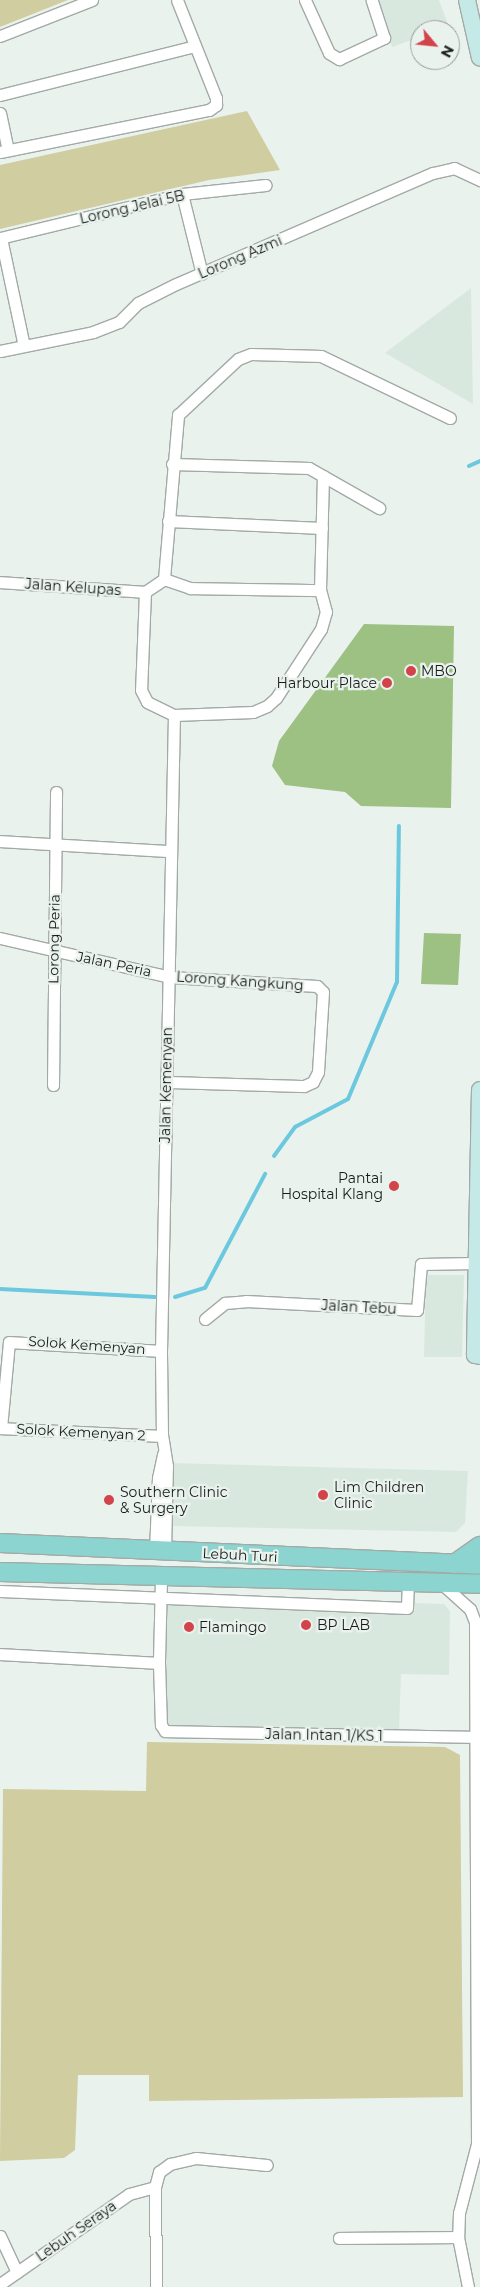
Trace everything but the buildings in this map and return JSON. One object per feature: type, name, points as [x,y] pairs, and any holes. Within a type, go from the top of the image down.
[{"type":"main road","name":"Lebuh Turi","points":[[0,1543],[160,1552],[480,1565]]},
{"type":"main road","points":[[454,1565],[480,1546]]},
{"type":"main road","points":[[105,1576],[139,1571],[160,1552]]},
{"type":"main road","name":"Lebuh Turi","points":[[0,1572],[161,1579],[480,1584]]},
{"type":"main road","points":[[461,1584],[480,1596]]},
{"type":"street","points":[[0,36],[92,0]]},
{"type":"street","points":[[0,113],[4,151],[209,110],[216,105],[216,98],[176,0]]},
{"type":"street","points":[[304,0],[334,57],[382,41],[384,33],[372,0]]},
{"type":"street","points":[[467,0],[480,58]]},
{"type":"street","points":[[0,95],[195,46]]},
{"type":"street","name":"Lorong Azmi","points":[[0,351],[93,332],[119,322],[138,303],[433,173],[454,168],[480,180]]},
{"type":"street","name":"Lorong Jelai 5B","points":[[0,238],[182,194],[266,185]]},
{"type":"street","points":[[182,194],[202,274]]},
{"type":"street","points":[[0,238],[24,346]]},
{"type":"street","points":[[164,579],[172,464],[178,415],[238,359],[251,354],[321,356],[450,418]]},
{"type":"street","points":[[172,464],[309,468],[379,508]]},
{"type":"street","points":[[164,579],[145,592],[140,690],[147,702],[174,715],[253,712],[276,698],[321,629],[326,612],[320,590],[323,476]]},
{"type":"street","points":[[168,521],[322,528]]},
{"type":"street","points":[[164,579],[190,588],[320,590]]},
{"type":"street","name":"Jalan Kelupas","points":[[0,582],[145,592]]},
{"type":"street","name":"Jalan Kemenyan","points":[[160,1552],[167,1466],[163,1454],[162,1436],[161,1351],[174,715]]},
{"type":"street","name":"Lorong Peria","points":[[53,1085],[56,792]]},
{"type":"street","points":[[0,841],[170,851]]},
{"type":"street","name":"Jalan Peria","points":[[0,938],[170,977]]},
{"type":"street","name":"Lorong Kangkung","points":[[166,1082],[304,1086],[313,1082],[318,1072],[323,992],[317,986],[170,977]]},
{"type":"street","points":[[480,1090],[475,1355],[480,1356]]},
{"type":"street","name":"Jalan Tebu","points":[[205,1319],[225,1303],[246,1301],[417,1310],[421,1264],[476,1263]]},
{"type":"street","name":"Solok Kemenyan","points":[[1,1428],[8,1342],[161,1351]]},
{"type":"street","name":"Solok Kemenyan 2","points":[[1,1428],[162,1436]]},
{"type":"street","points":[[0,1654],[159,1664],[161,1579]]},
{"type":"street","points":[[0,1591],[407,1608],[408,1582]]},
{"type":"street","points":[[441,1583],[470,1609],[475,1622],[475,1737],[478,1815],[477,2144],[459,2213],[458,2237],[468,2287]]},
{"type":"street","name":"Jalan Intan 1/KS 1","points":[[159,1664],[161,1725],[173,1732],[475,1737]]},
{"type":"street","points":[[156,2287],[155,2188],[159,2172],[170,2164],[196,2158],[267,2165]]},
{"type":"street","name":"Lebuh Seraya","points":[[0,2284],[129,2194],[155,2188]]},
{"type":"street","points":[[0,2236],[17,2272]]},
{"type":"street","points":[[339,2238],[458,2237]]},
{"type":"shaded area","points":[[0,0],[68,0],[0,27]]},
{"type":"shaded area","points":[[375,0],[439,0],[446,20],[410,20],[410,41],[392,47]]},
{"type":"shaded area","points":[[247,111],[280,170],[209,180],[0,229],[0,165]]},
{"type":"shaded area","points":[[471,288],[473,404],[385,353]]},
{"type":"shaded area","points":[[426,1275],[464,1275],[462,1357],[424,1357]]},
{"type":"shaded area","points":[[171,1463],[468,1471],[465,1523],[456,1532],[170,1526]]},
{"type":"shaded area","points":[[415,1603],[444,1604],[450,1611],[449,1675],[401,1674],[399,1731],[171,1728],[165,1722],[164,1604],[414,1613]]},
{"type":"shaded area","points":[[147,1742],[445,1747],[460,1755],[463,2097],[149,2101],[149,2075],[78,2075],[75,2150],[64,2158],[0,2161],[3,1789],[146,1791]]},
{"type":"waterway","points":[[469,466],[480,461]]},
{"type":"waterway","points":[[274,1156],[295,1127],[348,1099],[397,982],[399,826]]},
{"type":"waterway","points":[[175,1297],[205,1288],[265,1174]]},
{"type":"waterway","points":[[0,1289],[155,1297]]},
{"type":"place","name":"MBO","points":[[411,671]]},
{"type":"place","name":"Harbour Place","points":[[387,683]]},
{"type":"place","name":"Pantai Hospital Klang","points":[[394,1186]]},
{"type":"place","name":"Lim Children Clinic","points":[[323,1495]]},
{"type":"place","name":"Southern Clinic & Surgery","points":[[109,1500]]},
{"type":"place","name":"BP LAB","points":[[306,1625]]},
{"type":"place","name":"Flamingo","points":[[189,1627]]}]
